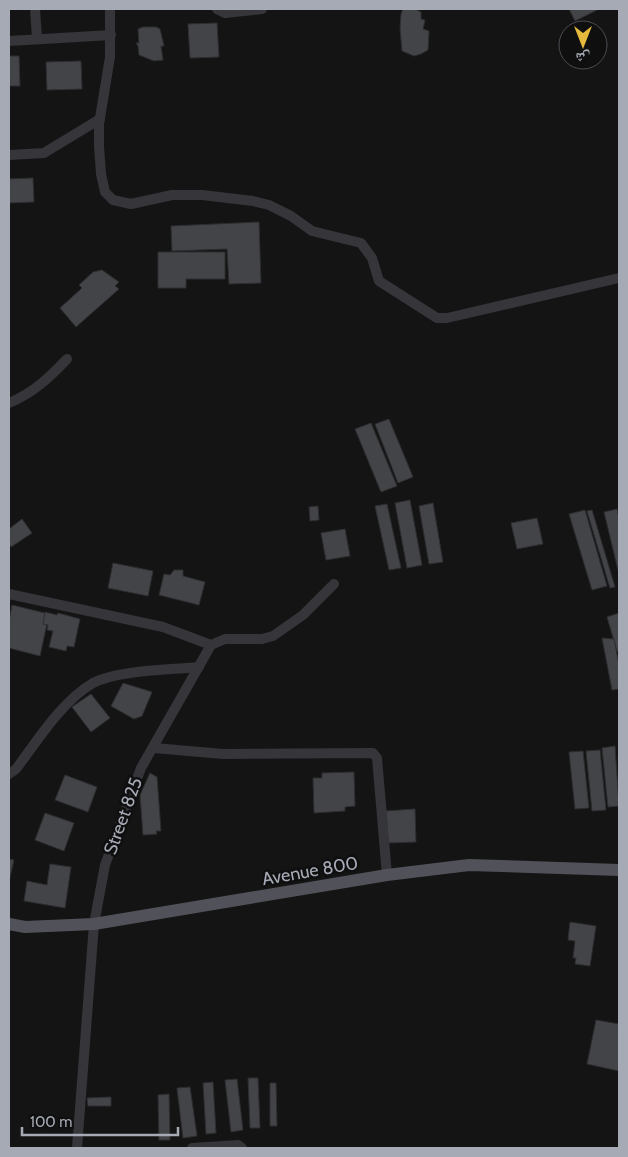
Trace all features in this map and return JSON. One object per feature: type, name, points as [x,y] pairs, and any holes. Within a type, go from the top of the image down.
[{"type":"main road","name":"Avenue 800","points":[[9,924],[25,927],[94,924],[387,875],[469,865],[619,870]]},
{"type":"street","points":[[35,9],[37,38]]},
{"type":"street","points":[[110,9],[110,57],[100,119],[100,174],[105,192],[113,200],[131,204],[172,195],[202,195],[253,201],[269,205],[291,216],[312,231],[361,243],[372,258],[379,281],[434,317],[447,318],[619,278]]},
{"type":"street","points":[[217,9],[231,12],[262,9]]},
{"type":"street","points":[[9,41],[110,35]]},
{"type":"street","points":[[9,155],[44,153],[100,119]]},
{"type":"street","points":[[9,403],[39,386],[67,359]]},
{"type":"street","points":[[9,594],[163,627],[211,644],[225,639],[266,639],[273,636],[303,616],[334,584]]},
{"type":"street","name":"Street 825","points":[[76,1148],[94,924],[105,865],[141,768],[211,644]]},
{"type":"street","points":[[9,774],[16,769],[67,706],[94,682],[129,673],[199,667]]},
{"type":"street","points":[[154,748],[232,754],[373,753],[378,762],[387,875]]},
{"type":"street","points":[[192,1148],[238,1145],[242,1148]]},
{"type":"building","points":[[403,9],[415,9],[421,12],[421,19],[425,20],[423,29],[429,31],[428,50],[421,54],[414,56],[402,51],[400,28]]},
{"type":"building","points":[[569,9],[599,9],[577,20],[574,20]]},
{"type":"building","points":[[217,23],[219,57],[190,58],[188,24]]},
{"type":"building","points":[[156,27],[160,29],[164,46],[161,46],[163,60],[154,61],[139,55],[136,43],[139,43],[138,29]]},
{"type":"building","points":[[9,56],[19,56],[20,86],[9,86]]},
{"type":"building","points":[[81,61],[82,89],[47,90],[46,62]]},
{"type":"building","points":[[33,178],[34,202],[9,203],[9,179]]},
{"type":"building","points":[[259,222],[261,283],[229,284],[227,249],[172,251],[171,226]]},
{"type":"building","points":[[158,252],[225,252],[225,279],[186,279],[186,288],[158,288]]},
{"type":"building","points":[[102,270],[119,282],[115,286],[119,289],[76,327],[60,308],[82,288],[79,285],[93,272]]},
{"type":"building","points":[[389,419],[413,477],[398,483],[375,424]]},
{"type":"building","points":[[371,423],[397,486],[381,492],[355,429]]},
{"type":"building","points":[[410,500],[422,565],[407,568],[395,503]]},
{"type":"building","points":[[433,503],[443,562],[429,564],[419,506]]},
{"type":"building","points":[[387,504],[401,568],[389,570],[375,506]]},
{"type":"building","points":[[318,506],[319,520],[310,521],[309,507]]},
{"type":"building","points":[[617,509],[619,519],[619,574],[604,512]]},
{"type":"building","points":[[585,510],[607,586],[592,590],[569,514]]},
{"type":"building","points":[[592,510],[615,587],[610,588],[587,511]]},
{"type":"building","points":[[537,518],[543,544],[517,549],[511,523]]},
{"type":"building","points":[[22,519],[32,533],[11,547],[9,544],[9,529]]},
{"type":"building","points":[[345,529],[350,556],[326,560],[321,533]]},
{"type":"building","points":[[113,563],[153,571],[148,596],[108,588]]},
{"type":"building","points":[[174,570],[183,570],[183,576],[205,582],[199,605],[159,595],[164,574],[170,575]]},
{"type":"building","points":[[12,605],[49,614],[40,656],[9,648],[9,621]]},
{"type":"building","points":[[45,612],[57,615],[58,613],[80,619],[74,647],[67,646],[66,651],[49,647],[53,631],[47,630],[48,625],[43,624]]},
{"type":"building","points":[[619,613],[619,651],[617,651],[607,617]]},
{"type":"building","points":[[602,638],[614,639],[619,665],[619,689],[612,690]]},
{"type":"building","points":[[123,683],[152,692],[142,716],[134,719],[111,706]]},
{"type":"building","points":[[91,694],[110,718],[91,732],[72,707]]},
{"type":"building","points":[[615,746],[619,806],[608,807],[602,748]]},
{"type":"building","points":[[600,750],[606,810],[592,811],[586,751]]},
{"type":"building","points":[[583,751],[589,808],[575,809],[569,752]]},
{"type":"building","points":[[354,772],[355,806],[345,807],[345,811],[314,813],[313,778],[322,778],[322,773]]},
{"type":"building","points":[[150,773],[157,777],[161,831],[156,831],[157,834],[143,835],[140,795]]},
{"type":"building","points":[[65,775],[97,787],[88,812],[55,800]]},
{"type":"building","points":[[415,809],[416,842],[388,843],[386,811]]},
{"type":"building","points":[[45,813],[74,823],[64,851],[35,840]]},
{"type":"building","points":[[9,859],[14,860],[9,882]]},
{"type":"building","points":[[50,864],[71,867],[65,908],[24,901],[27,881],[47,885]]},
{"type":"building","points":[[570,922],[596,926],[590,966],[575,964],[576,958],[573,958],[575,941],[568,940]]},
{"type":"building","points":[[596,1020],[619,1024],[619,1071],[587,1064]]},
{"type":"building","points":[[248,1078],[258,1078],[260,1128],[250,1128]]},
{"type":"building","points":[[237,1079],[243,1130],[231,1132],[225,1080]]},
{"type":"building","points":[[213,1082],[216,1133],[206,1134],[203,1083]]},
{"type":"building","points":[[270,1083],[276,1083],[277,1126],[270,1126]]},
{"type":"building","points":[[190,1087],[197,1136],[183,1138],[177,1088]]},
{"type":"building","points":[[169,1094],[170,1140],[159,1140],[158,1095]]},
{"type":"building","points":[[111,1097],[111,1106],[88,1106],[87,1098]]}]
